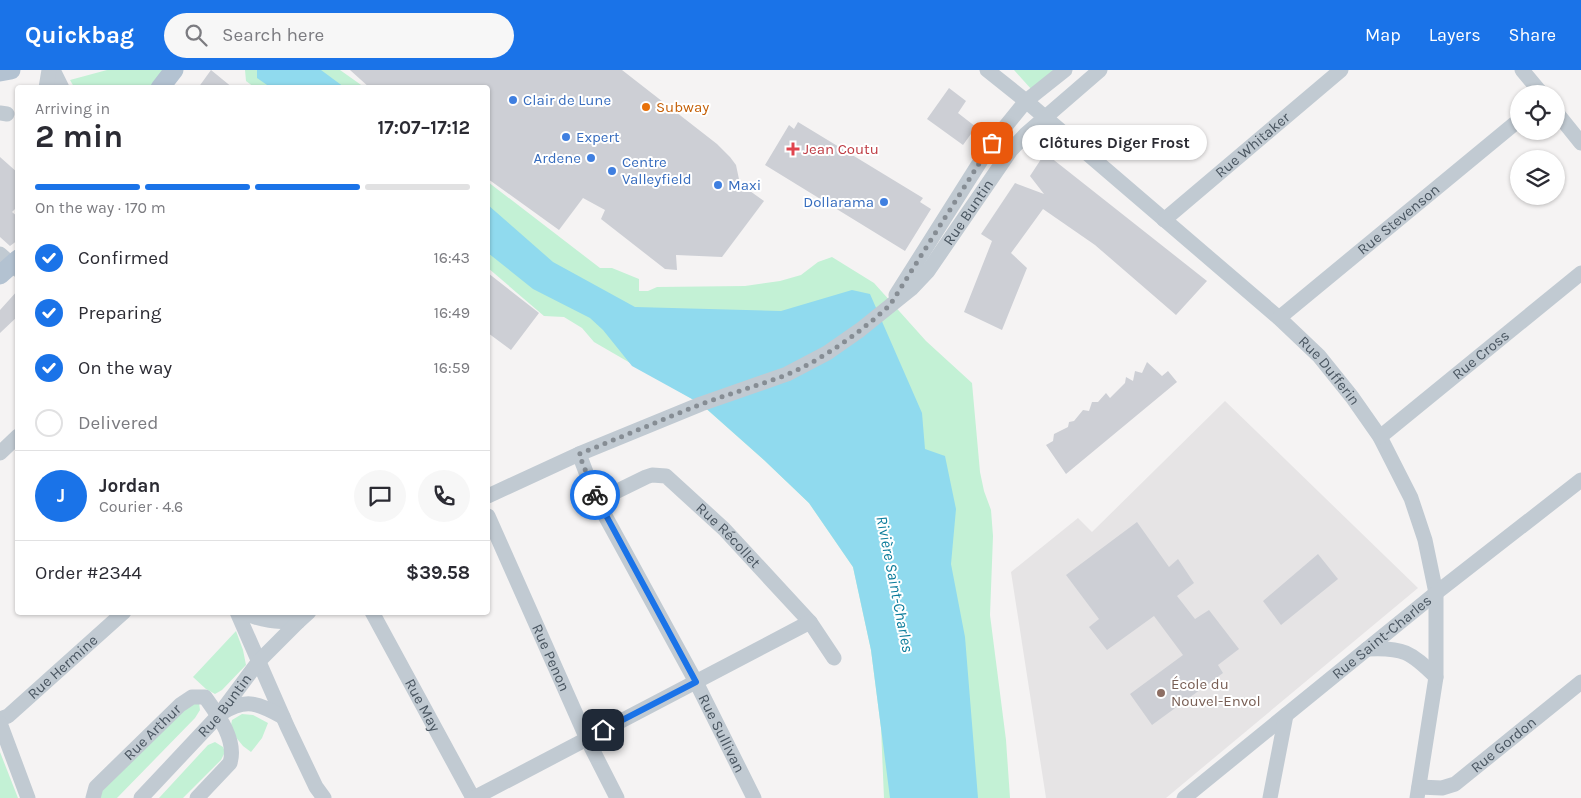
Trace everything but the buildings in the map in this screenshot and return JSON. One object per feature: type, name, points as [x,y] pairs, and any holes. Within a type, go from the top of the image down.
[{"type":"main road","points":[[0,72],[11,70]]},
{"type":"main road","points":[[162,85],[174,70]]},
{"type":"street","points":[[46,85],[49,70]]},
{"type":"street","points":[[54,70],[61,85]]},
{"type":"street","name":"Rue Dufferin","points":[[987,70],[1026,101],[1280,318],[1319,356],[1380,437],[1411,498],[1425,540],[1436,593],[1436,677],[1418,792]]},
{"type":"street","name":"Rue Buntin","points":[[886,309],[992,143],[1026,101],[1064,70]]},
{"type":"street","name":"Rue Buntin","points":[[490,495],[579,454],[701,404],[787,374],[827,353],[860,330],[911,289],[928,271],[1002,161],[1026,134],[1100,70]]},
{"type":"street","name":"Rue Whitaker","points":[[1164,220],[1341,70]]},
{"type":"street","points":[[1522,70],[1534,85]]},
{"type":"street","points":[[1565,123],[1581,143]]},
{"type":"street","name":"Rue Stevenson","points":[[1280,318],[1510,127]]},
{"type":"street","name":"Rue Cross","points":[[1380,437],[1581,273]]},
{"type":"street","points":[[0,453],[15,439]]},
{"type":"street","name":"Rue Sullivan","points":[[579,454],[597,501],[696,682],[754,798]]},
{"type":"street","name":"Rue Récollet","points":[[597,501],[652,475],[666,476],[724,529],[810,622],[834,658]]},
{"type":"street","name":"Rue Saint-Charles","points":[[1184,798],[1436,593],[1581,480]]},
{"type":"street","name":"Rue Penon","points":[[490,521],[587,739],[617,798]]},
{"type":"street","name":"Rue Hermine","points":[[0,719],[8,716],[121,615]]},
{"type":"street","points":[[238,615],[282,717],[316,787],[324,798]]},
{"type":"street","points":[[248,615],[254,618],[281,622],[303,617]]},
{"type":"street","name":"Rue May","points":[[374,615],[473,798]]},
{"type":"street","name":"Rue Buntin","points":[[141,798],[218,716],[259,661],[303,617]]},
{"type":"street","points":[[473,798],[810,622]]},
{"type":"street","points":[[1367,649],[1390,648],[1410,654],[1436,677]]},
{"type":"street","name":"Rue Gordon","points":[[1418,792],[1455,784],[1581,682]]},
{"type":"street","name":"Rue Arthur","points":[[93,798],[96,787],[180,705],[192,697],[205,697],[218,716]]},
{"type":"street","points":[[197,798],[230,764],[232,757],[228,735],[218,716],[239,704],[250,704],[262,706],[282,717]]},
{"type":"street","points":[[1270,798],[1286,715]]},
{"type":"street","points":[[0,723],[28,798]]},
{"type":"shaded area","name":"École du Nouvel-Envol","points":[[1225,401],[1418,588],[1166,798],[1046,798],[1011,572],[1078,518],[1092,532]]},
{"type":"green space","points":[[107,70],[167,70],[156,85],[73,85],[70,80]]},
{"type":"green space","points":[[245,70],[340,70],[361,85],[251,85],[246,81]]},
{"type":"green space","points":[[1014,70],[1057,70],[1032,90]]},
{"type":"green space","points":[[490,184],[600,268],[612,268],[639,279],[639,291],[648,291],[657,287],[745,286],[780,281],[801,275],[818,262],[832,257],[874,283],[926,341],[972,383],[980,472],[991,510],[993,536],[990,615],[1006,740],[1010,798],[884,798],[881,728],[871,650],[853,567],[809,503],[701,404],[594,342],[582,328],[564,317],[544,316],[490,270]]},
{"type":"green space","points":[[236,631],[246,665],[222,690],[215,694],[206,689],[193,677]]},
{"type":"green space","points":[[199,703],[200,710],[195,718],[117,798],[97,798],[103,786],[191,704]]},
{"type":"green space","points":[[242,714],[253,715],[268,723],[262,738],[251,752],[243,746],[230,730],[232,720]]},
{"type":"green space","points":[[215,742],[223,747],[225,752],[221,760],[183,798],[159,798],[208,745]]},
{"type":"green space","points":[[0,752],[18,798],[0,798]]},
{"type":"water","points":[[257,70],[321,70],[341,85],[267,85],[257,78]]},
{"type":"water","name":"Rivière Saint-Charles","points":[[490,207],[553,262],[635,307],[781,311],[852,290],[870,294],[922,413],[925,449],[945,456],[956,509],[951,564],[965,637],[978,798],[890,798],[871,650],[853,567],[809,503],[701,404],[632,366],[603,330],[590,318],[533,289],[490,255]]},
{"type":"way so far","points":[[595,495],[579,454],[701,404],[787,374],[827,353],[881,313],[890,305],[992,143]]},
{"type":"place","name":"Clair de Lune","points":[[513,100]]},
{"type":"place","name":"Subway","points":[[646,107]]},
{"type":"place","name":"Expert","points":[[566,137]]},
{"type":"place","name":"Clôtures Diger Frost","points":[[992,143]]},
{"type":"place","name":"Jean Coutu","points":[[793,149]]},
{"type":"place","name":"Ardene","points":[[591,158]]},
{"type":"place","name":"Centre Valleyfield","points":[[612,171]]},
{"type":"place","name":"Maxi","points":[[718,185]]},
{"type":"place","name":"Dollarama","points":[[884,202]]},
{"type":"place","name":"École du Nouvel-Envol","points":[[1161,693]]},
{"type":"route","points":[[595,495],[696,682],[603,730]]}]
